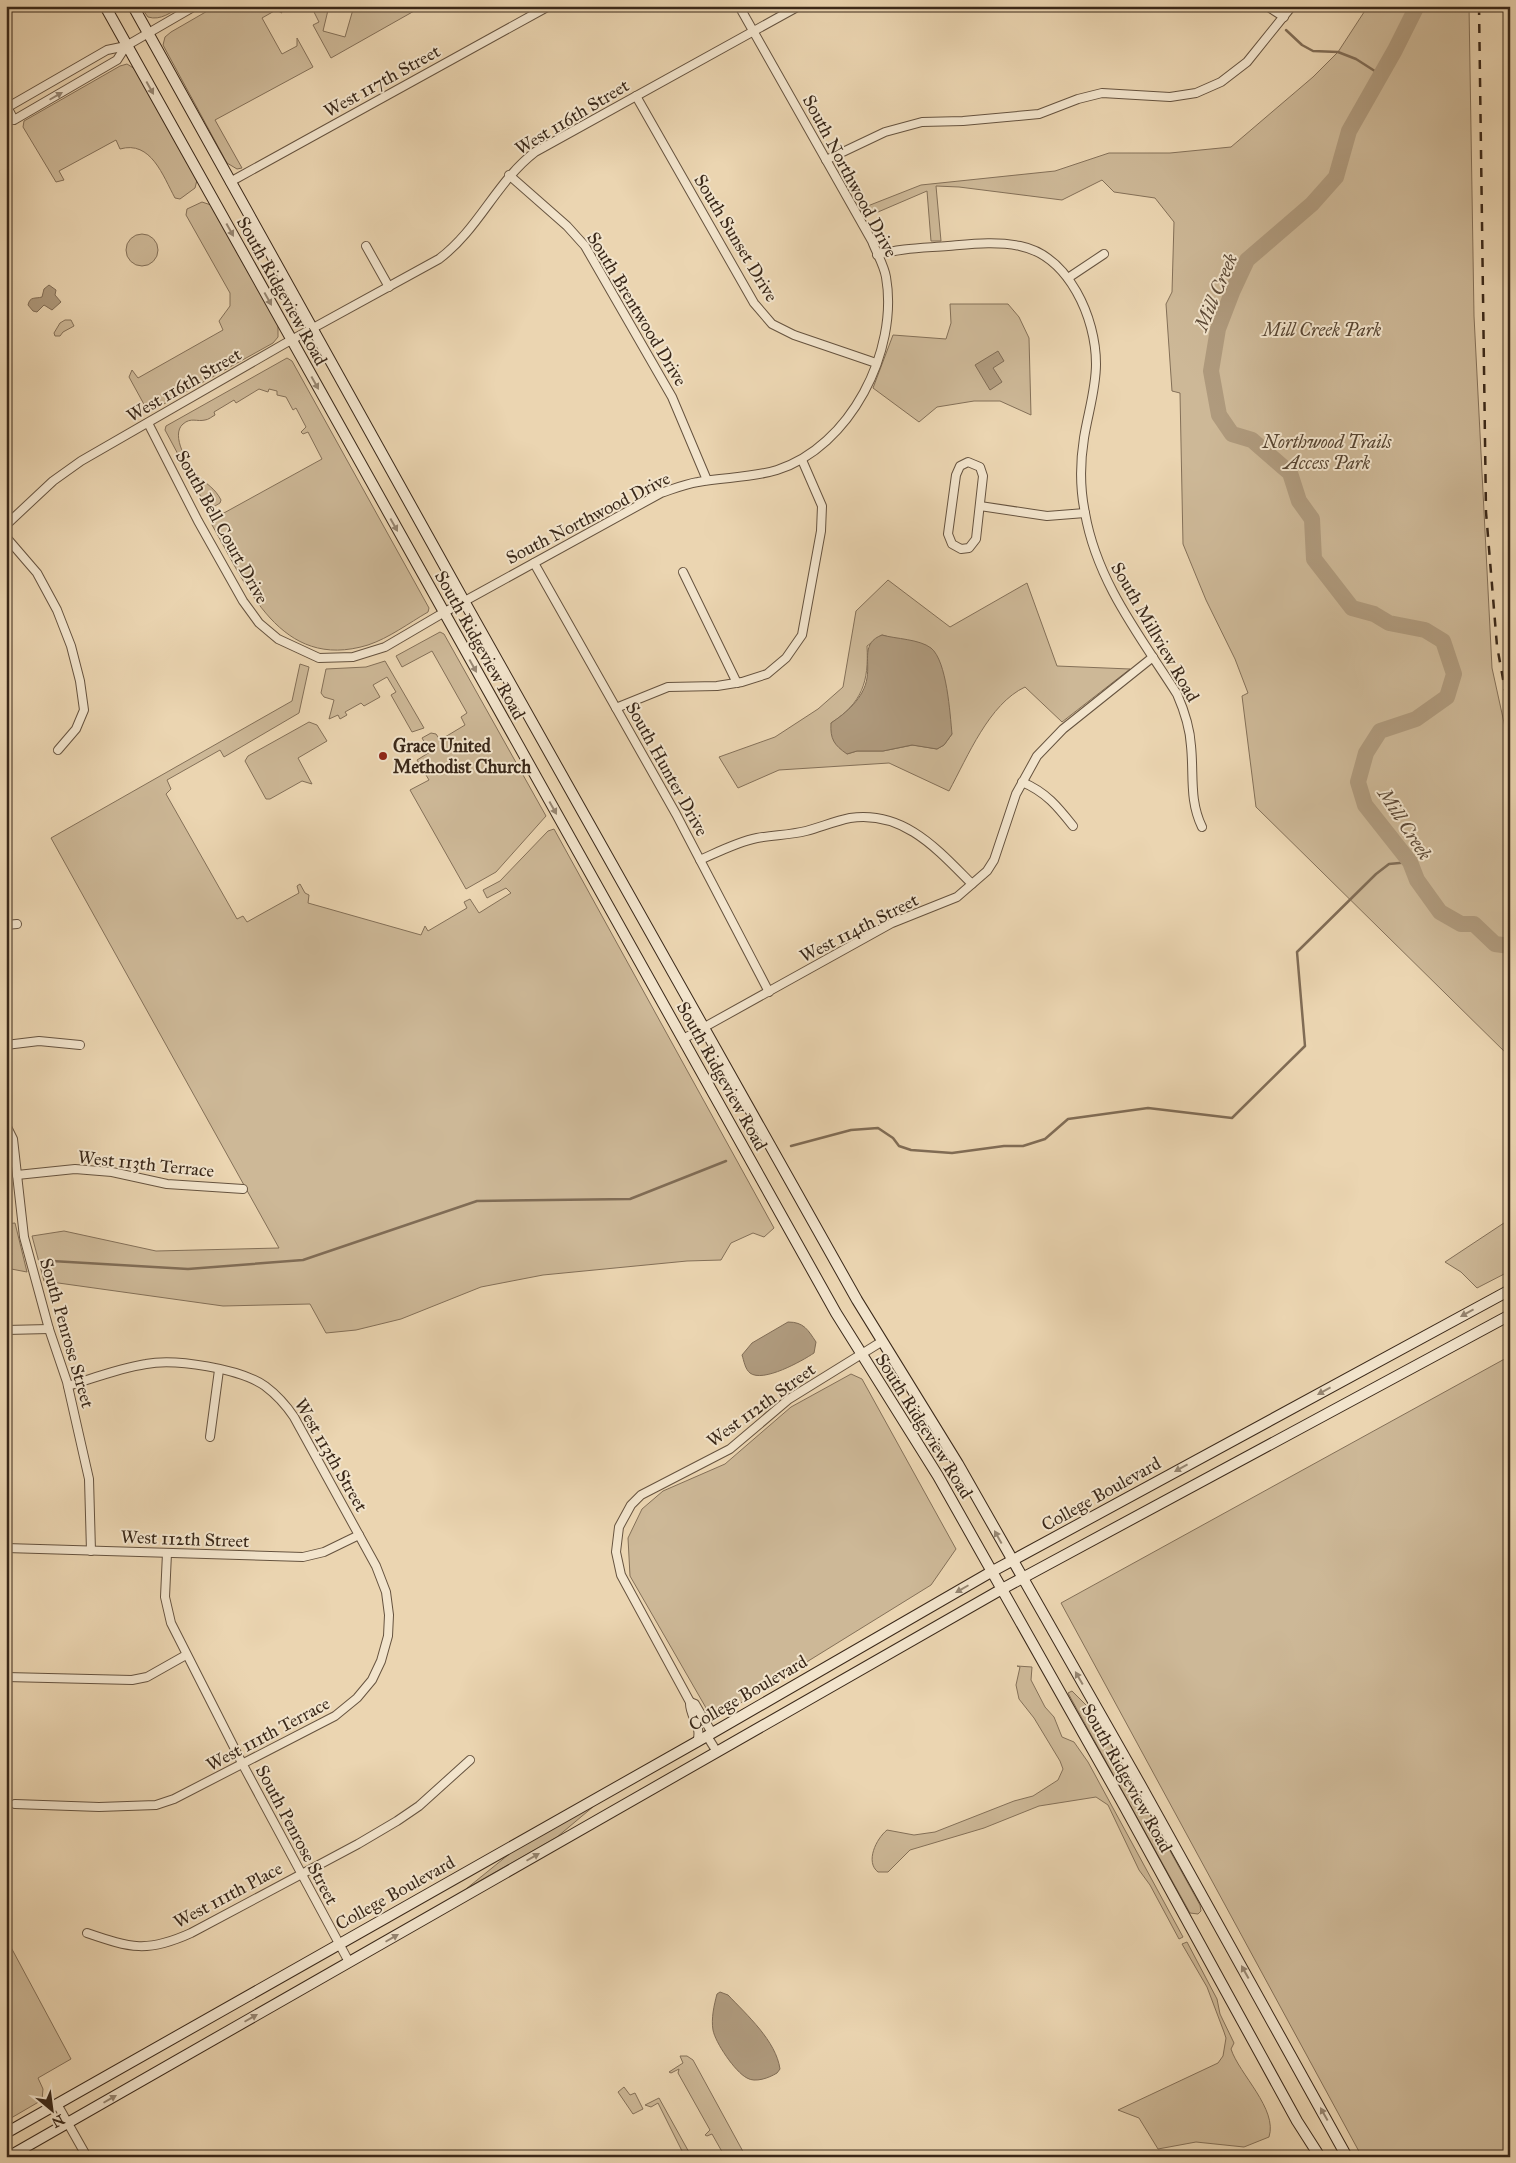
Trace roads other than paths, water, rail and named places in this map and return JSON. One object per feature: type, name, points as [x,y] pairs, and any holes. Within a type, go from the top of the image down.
[{"type":"main road","name":"South Ridgeview Road","points":[[105,6],[443,613],[861,1355],[938,1476],[1217,1974],[1255,2047],[1320,2157]]},
{"type":"main road","name":"South Ridgeview Road","points":[[133,6],[311,329],[703,1028],[881,1342],[958,1464],[1347,2157]]},
{"type":"main road","name":"College Boulevard","points":[[6,2133],[697,1742],[992,1572],[1510,1290]]},
{"type":"main road","name":"College Boulevard","points":[[8,2157],[1002,1589],[1510,1315]]},
{"type":"street","points":[[126,46],[117,60],[14,120],[7,106],[107,50],[126,46],[195,6]]},
{"type":"street","name":"West 117th Street","points":[[230,182],[549,6]]},
{"type":"street","name":"South Northwood Drive","points":[[443,613],[661,493],[707,480],[768,472],[802,460],[821,446],[848,419],[865,391],[887,327],[886,275],[826,160],[739,6]]},
{"type":"street","name":"West 116th Street","points":[[6,525],[53,481],[81,461],[291,340],[439,259],[460,242],[509,175],[535,152],[799,6]]},
{"type":"street","points":[[1267,6],[1284,17]]},
{"type":"street","points":[[826,160],[885,132],[922,122],[963,121],[1039,114],[1078,99],[1102,93],[1170,97],[1196,93],[1221,82],[1247,62],[1292,6]]},
{"type":"street","name":"South Sunset Drive","points":[[636,96],[754,303],[772,324],[794,335],[876,363]]},
{"type":"street","name":"South Brentwood Drive","points":[[509,175],[567,226],[584,246],[672,397],[707,480]]},
{"type":"street","name":"South Millview Road","points":[[877,255],[894,250],[1002,243],[1021,246],[1040,253],[1068,278],[1088,315],[1094,338],[1095,385],[1081,462],[1084,512],[1089,534],[1107,582],[1184,709],[1192,747],[1193,800],[1202,827]]},
{"type":"street","points":[[366,246],[389,287]]},
{"type":"street","points":[[1068,278],[1104,254]]},
{"type":"street","name":"South Bell Court Drive","points":[[148,423],[198,521],[243,602],[260,623],[278,639],[319,658],[353,657],[385,647],[443,613]]},
{"type":"street","points":[[616,708],[668,687],[716,686],[737,683],[767,674],[786,658],[802,635],[821,530],[822,506],[802,460]]},
{"type":"street","points":[[963,464],[977,464],[982,471],[980,506],[974,542],[965,549],[954,546],[948,534],[956,475],[963,464]]},
{"type":"street","points":[[980,506],[1047,516],[1084,512]]},
{"type":"street","points":[[6,537],[37,573],[57,610],[71,646],[80,681],[84,710],[76,729],[58,750]]},
{"type":"street","name":"South Hunter Drive","points":[[534,563],[700,860],[769,992]]},
{"type":"street","points":[[683,572],[737,683]]},
{"type":"street","name":"West 114th Street","points":[[683,1039],[892,923],[957,897],[987,871],[994,860],[1012,805],[1022,782],[1037,756],[1058,734],[1153,657]]},
{"type":"street","points":[[1022,782],[1036,788],[1054,802],[1073,826]]},
{"type":"street","points":[[700,860],[742,842],[806,831],[843,819],[880,818],[908,828],[929,841],[972,884]]},
{"type":"street","points":[[6,925],[17,924]]},
{"type":"street","points":[[6,1045],[39,1041],[80,1045]]},
{"type":"street","name":"South Penrose Street","points":[[6,1125],[12,1140],[24,1237],[49,1329],[68,1386],[89,1479],[91,1551]]},
{"type":"street","name":"West 113th Terrace","points":[[16,1175],[75,1169],[112,1172],[167,1184],[243,1189]]},
{"type":"street","points":[[6,1330],[49,1329]]},
{"type":"street","name":"West 112th Street","points":[[690,1702],[627,1589],[617,1564],[616,1539],[622,1521],[631,1505],[653,1486],[730,1449],[781,1405],[881,1342]]},
{"type":"street","name":"West 113th Street","points":[[68,1386],[147,1363],[180,1364],[219,1370],[248,1378],[264,1386],[282,1400],[294,1417],[359,1535]]},
{"type":"street","points":[[210,1437],[219,1370]]},
{"type":"street","name":"West 112th Street","points":[[6,1548],[303,1557],[324,1552],[359,1535]]},
{"type":"street","name":"West 111th Terrace","points":[[15,1804],[99,1807],[156,1805],[188,1793],[343,1710],[365,1689],[376,1672],[388,1636],[388,1602],[379,1573],[359,1535]]},
{"type":"street","name":"South Penrose Street","points":[[167,1553],[165,1597],[171,1623],[242,1765],[349,1962]]},
{"type":"street","points":[[6,1677],[132,1680],[148,1676],[186,1655]]},
{"type":"street","points":[[697,1742],[699,1730],[690,1708],[690,1702],[695,1704],[717,1752]]},
{"type":"street","name":"West 111th Place","points":[[87,1933],[120,1944],[154,1947],[191,1934],[358,1844],[419,1806],[470,1760]]},
{"type":"street","points":[[57,2104],[87,2157]]},
{"type":"waterway","name":"Mill Creek","points":[[1417,6],[1395,50],[1349,131],[1336,177],[1312,204],[1247,260],[1218,329],[1211,371],[1219,415],[1232,434],[1252,440],[1290,473],[1299,501],[1312,519],[1314,559],[1352,608],[1374,614],[1389,623],[1425,630],[1443,641],[1454,674],[1447,697],[1416,719],[1380,731],[1366,753],[1358,782],[1365,805],[1410,862],[1417,880],[1440,912],[1461,924],[1474,924],[1495,944],[1510,946]]},
{"type":"waterway","points":[[1286,30],[1302,45],[1313,51],[1338,52],[1356,59],[1381,75]]},
{"type":"waterway","points":[[791,1146],[851,1130],[878,1128],[893,1138],[899,1146],[911,1150],[952,1153],[1004,1146],[1023,1146],[1045,1139],[1068,1119],[1148,1108],[1232,1118],[1305,1046],[1297,952],[1376,874],[1389,864],[1410,862]]},
{"type":"waterway","points":[[52,1261],[188,1269],[303,1260],[477,1201],[630,1199],[726,1161]]},
{"type":"waterway","points":[[6,1253],[11,1254]]},
{"type":"railway","points":[[1479,6],[1486,512],[1497,646],[1510,717]]},
{"type":"place","name":"Grace United Methodist Church","points":[[383,756]]},
{"type":"park label","name":"Mill Creek Park","points":[[1322,330]]},
{"type":"park label","name":"Northwood Trails Access Park","points":[[1327,452]]}]
